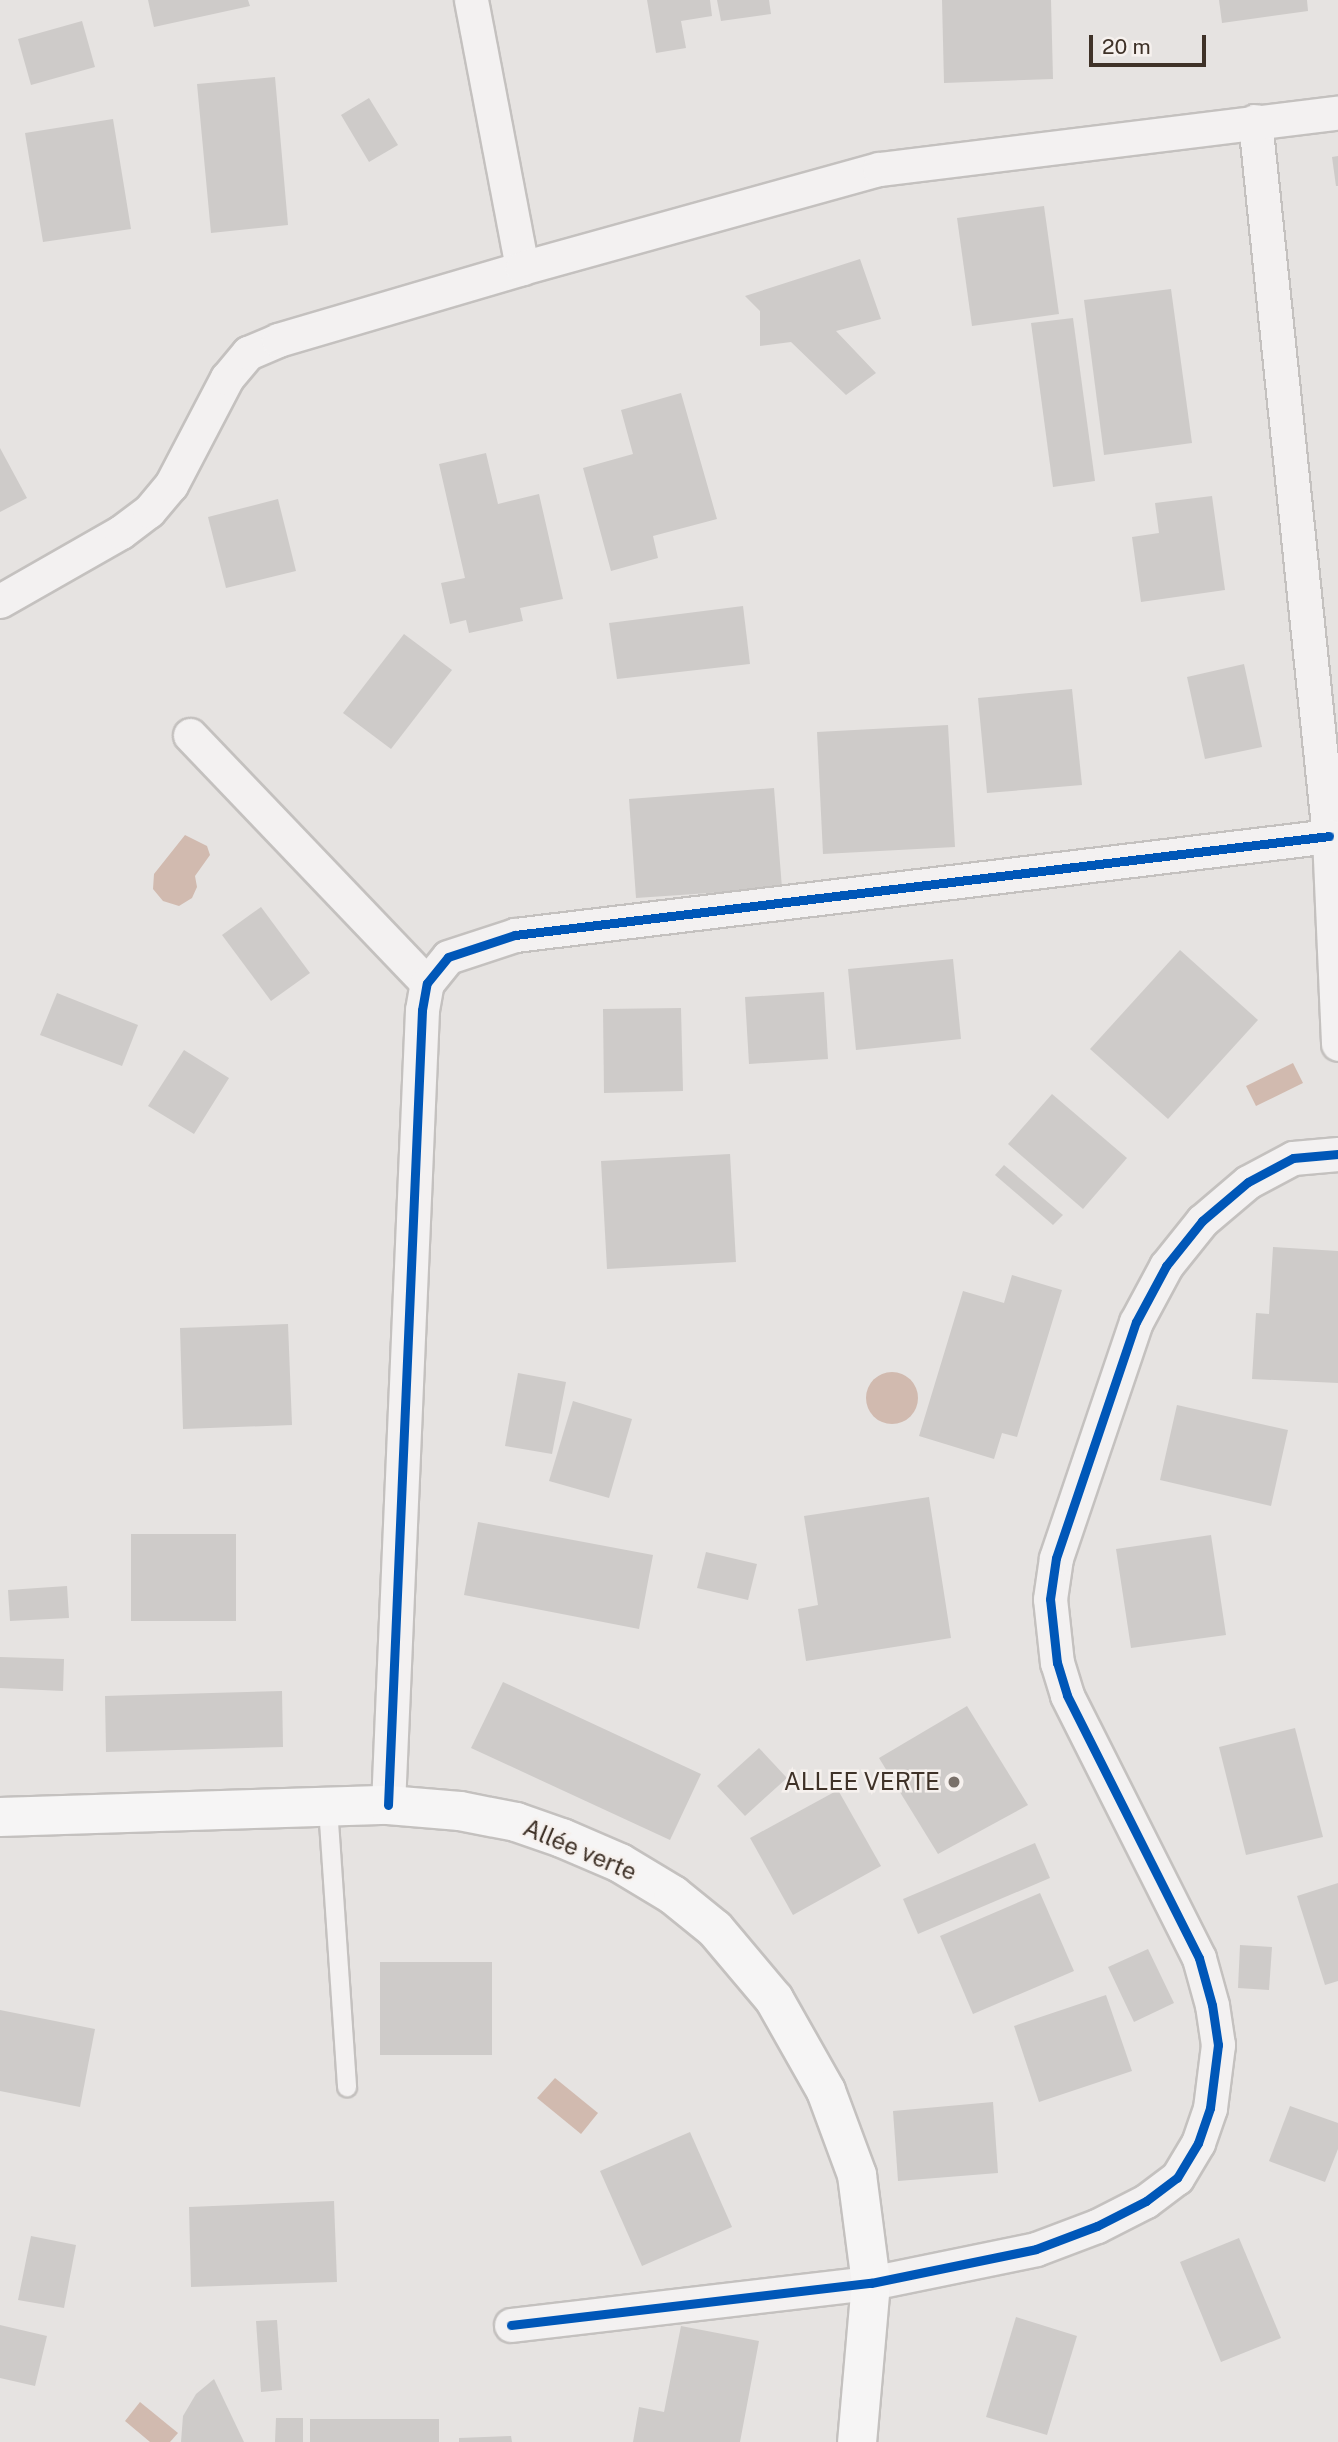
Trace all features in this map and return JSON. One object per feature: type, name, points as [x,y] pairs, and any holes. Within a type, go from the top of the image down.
[{"type":"street","points":[[471,0],[522,268]]},
{"type":"street","points":[[0,601],[121,532],[149,511],[171,485],[228,379],[248,353],[278,340],[522,268],[879,169],[1255,121],[1338,113]]},
{"type":"street","points":[[1255,121],[1329,836],[1338,1044]]},
{"type":"street","points":[[190,736],[427,983]]},
{"type":"street","points":[[388,1805],[422,1010],[427,983],[448,957],[515,936],[1329,836]]},
{"type":"street","points":[[511,2325],[871,2283],[1036,2249],[1097,2226],[1146,2201],[1177,2178],[1198,2143],[1210,2108],[1218,2045],[1205,1982],[1199,1958],[1067,1695],[1057,1662],[1049,1599],[1056,1558],[1136,1322],[1166,1266],[1202,1221],[1248,1182],[1293,1158],[1338,1154]]},
{"type":"street","name":"Allée verte","points":[[0,1817],[388,1805],[460,1811],[516,1822],[562,1838],[620,1863],[673,1895],[715,1929],[774,1999],[800,2039],[826,2091],[857,2175],[871,2283],[857,2442]]},
{"type":"lane","points":[[328,1807],[347,2087]]},
{"type":"shaded area","points":[[185,835],[207,846],[210,855],[195,876],[197,887],[192,898],[179,906],[163,901],[153,889],[154,874]]},
{"type":"shaded area","points":[[1293,1063],[1303,1083],[1256,1106],[1246,1086]]},
{"type":"shaded area","points":[[892,1372],[911,1379],[918,1398],[911,1417],[892,1424],[873,1417],[866,1398],[873,1379]]},
{"type":"shaded area","points":[[555,2078],[598,2113],[581,2134],[537,2098]]},
{"type":"shaded area","points":[[140,2402],[178,2433],[170,2442],[150,2442],[125,2421]]},
{"type":"building","points":[[148,0],[248,0],[250,6],[154,27]]},
{"type":"building","points":[[647,0],[710,0],[712,16],[681,21],[686,48],[656,53]]},
{"type":"building","points":[[717,0],[769,0],[771,14],[721,21]]},
{"type":"building","points":[[942,0],[1051,0],[1053,79],[944,83]]},
{"type":"building","points":[[1219,0],[1307,0],[1308,11],[1222,23]]},
{"type":"building","points":[[82,21],[95,67],[31,85],[18,39]]},
{"type":"building","points":[[275,77],[288,225],[211,233],[197,84]]},
{"type":"building","points":[[369,98],[398,145],[369,162],[341,115]]},
{"type":"building","points":[[113,119],[131,229],[43,242],[25,133]]},
{"type":"building","points":[[1338,156],[1338,186],[1336,186],[1332,157]]},
{"type":"building","points":[[1044,206],[1059,314],[972,326],[957,218]]},
{"type":"building","points":[[860,259],[881,319],[836,331],[876,373],[846,395],[791,342],[760,346],[760,311],[745,296]]},
{"type":"building","points":[[1171,289],[1192,443],[1104,455],[1084,300]]},
{"type":"building","points":[[1073,318],[1095,481],[1053,487],[1031,323]]},
{"type":"building","points":[[681,393],[717,519],[653,536],[658,558],[611,571],[583,468],[633,454],[621,410]]},
{"type":"building","points":[[0,448],[27,498],[0,512]]},
{"type":"building","points":[[486,453],[498,504],[539,494],[563,599],[520,608],[523,621],[469,633],[466,620],[450,624],[441,583],[465,578],[439,464]]},
{"type":"building","points":[[1212,496],[1225,590],[1141,602],[1132,537],[1159,533],[1155,503]]},
{"type":"building","points":[[278,499],[296,571],[226,588],[208,517]]},
{"type":"building","points":[[743,606],[750,664],[617,679],[609,623]]},
{"type":"building","points":[[404,634],[452,670],[391,749],[343,713]]},
{"type":"building","points":[[1244,664],[1262,747],[1205,759],[1187,677]]},
{"type":"building","points":[[1072,689],[1082,785],[987,793],[978,698]]},
{"type":"building","points":[[948,725],[955,847],[823,854],[817,732]]},
{"type":"building","points":[[774,788],[782,888],[636,898],[629,799]]},
{"type":"building","points":[[261,907],[310,973],[271,1001],[222,935]]},
{"type":"building","points":[[1180,950],[1258,1020],[1168,1119],[1090,1049]]},
{"type":"building","points":[[953,959],[961,1039],[856,1050],[848,969]]},
{"type":"building","points":[[824,992],[828,1059],[749,1064],[745,997]]},
{"type":"building","points":[[57,993],[138,1025],[122,1066],[40,1035]]},
{"type":"building","points":[[681,1008],[683,1091],[604,1093],[603,1009]]},
{"type":"building","points":[[184,1050],[229,1078],[194,1134],[148,1106]]},
{"type":"building","points":[[1052,1094],[1127,1158],[1083,1209],[1008,1144]]},
{"type":"building","points":[[730,1154],[736,1262],[607,1269],[601,1161]]},
{"type":"building","points":[[1004,1165],[1063,1215],[1053,1225],[995,1175]]},
{"type":"building","points":[[1273,1247],[1338,1251],[1338,1383],[1252,1379],[1256,1313],[1269,1314]]},
{"type":"building","points":[[1012,1275],[1062,1290],[1017,1437],[1002,1433],[994,1459],[919,1436],[963,1291],[1004,1303]]},
{"type":"building","points":[[288,1324],[292,1425],[183,1429],[180,1328]]},
{"type":"building","points":[[518,1373],[566,1382],[552,1454],[505,1446]]},
{"type":"building","points":[[573,1401],[632,1419],[609,1498],[549,1481]]},
{"type":"building","points":[[1177,1405],[1288,1430],[1271,1506],[1160,1480]]},
{"type":"building","points":[[929,1497],[951,1638],[806,1661],[798,1609],[818,1605],[804,1516]]},
{"type":"building","points":[[478,1522],[653,1555],[639,1629],[464,1595]]},
{"type":"building","points":[[131,1534],[236,1534],[236,1621],[131,1621]]},
{"type":"building","points":[[1211,1535],[1226,1635],[1131,1648],[1116,1549]]},
{"type":"building","points":[[706,1552],[757,1564],[748,1600],[697,1588]]},
{"type":"building","points":[[67,1586],[69,1618],[10,1621],[8,1590]]},
{"type":"building","points":[[0,1657],[64,1659],[63,1691],[0,1688]]},
{"type":"building","points":[[503,1682],[701,1774],[670,1840],[471,1748]]},
{"type":"building","points":[[282,1691],[283,1747],[106,1752],[105,1696]]},
{"type":"building","name":"ALLEE VERTE","points":[[967,1706],[1028,1805],[938,1854],[879,1758]]},
{"type":"building","points":[[1295,1728],[1323,1837],[1246,1855],[1219,1747]]},
{"type":"building","points":[[759,1748],[787,1778],[745,1816],[717,1786]]},
{"type":"building","points":[[838,1790],[881,1866],[793,1915],[750,1838]]},
{"type":"building","points":[[1035,1843],[1050,1878],[918,1934],[903,1899]]},
{"type":"building","points":[[1338,1883],[1338,1981],[1325,1985],[1297,1896]]},
{"type":"building","points":[[1040,1893],[1074,1971],[973,2014],[940,1936]]},
{"type":"building","points":[[1240,1945],[1272,1947],[1269,1990],[1238,1988]]},
{"type":"building","points":[[1148,1949],[1174,2003],[1134,2022],[1108,1967]]},
{"type":"building","points":[[380,1962],[492,1962],[492,2055],[380,2055]]},
{"type":"building","points":[[1106,1995],[1132,2071],[1039,2102],[1014,2026]]},
{"type":"building","points":[[0,2010],[95,2029],[80,2107],[0,2091]]},
{"type":"building","points":[[993,2102],[998,2173],[898,2181],[893,2111]]},
{"type":"building","points":[[1290,2106],[1338,2123],[1338,2149],[1325,2182],[1269,2161]]},
{"type":"building","points":[[690,2132],[732,2227],[642,2266],[600,2171]]},
{"type":"building","points":[[334,2201],[337,2282],[191,2287],[189,2207]]},
{"type":"building","points":[[31,2236],[76,2245],[64,2308],[18,2300]]},
{"type":"building","points":[[1239,2238],[1281,2338],[1221,2362],[1180,2262]]},
{"type":"building","points":[[1016,2317],[1077,2336],[1047,2435],[986,2417]]},
{"type":"building","points":[[277,2320],[282,2390],[261,2392],[256,2321]]},
{"type":"building","points":[[0,2325],[47,2336],[35,2386],[0,2378]]},
{"type":"building","points":[[681,2326],[759,2341],[740,2442],[633,2442],[639,2407],[664,2412]]},
{"type":"building","points":[[214,2379],[244,2442],[181,2442],[183,2416],[196,2394]]},
{"type":"building","points":[[276,2418],[303,2418],[303,2442],[275,2442]]},
{"type":"building","points":[[310,2419],[439,2419],[439,2442],[310,2442]]},
{"type":"building","points":[[511,2436],[512,2442],[459,2442],[459,2438]]},
{"type":"cycle path","points":[[388,1805],[422,1010],[427,983],[448,957],[515,935],[1329,836]]},
{"type":"cycle path","points":[[511,2325],[871,2283],[1036,2249],[1097,2226],[1146,2201],[1177,2178],[1198,2143],[1210,2108],[1218,2045],[1212,2005],[1199,1958],[1067,1695],[1057,1663],[1050,1599],[1056,1558],[1136,1322],[1166,1266],[1202,1221],[1248,1182],[1293,1158],[1338,1154]]},
{"type":"place","name":"ALLEE VERTE","points":[[954,1782]]}]
